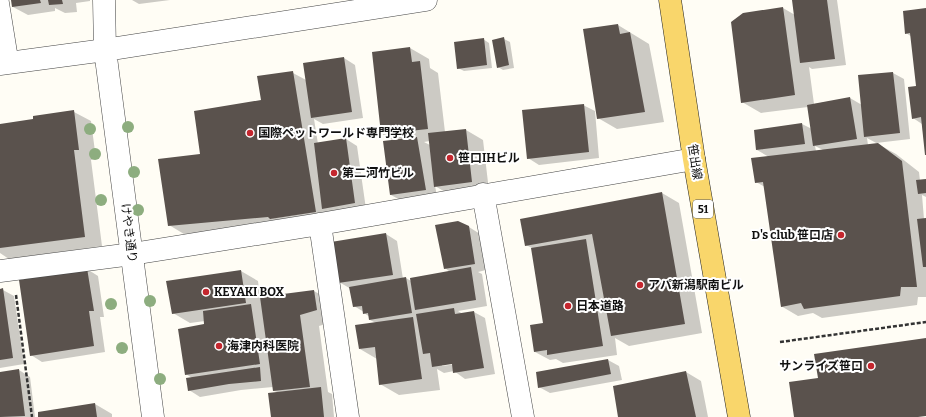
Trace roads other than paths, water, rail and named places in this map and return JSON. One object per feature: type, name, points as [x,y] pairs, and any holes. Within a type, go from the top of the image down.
[{"type":"main road","name":"笹出線","points":[[670,0],[694,159],[739,417]]},
{"type":"street","name":"けやき通り","points":[[104,0],[105,50],[153,417]]},
{"type":"street","points":[[5,63],[105,50],[426,0]]},
{"type":"street","points":[[6,270],[132,254],[320,224],[483,194],[694,159]]},
{"type":"street","points":[[483,194],[523,417]]},
{"type":"street","points":[[320,224],[348,417]]},
{"type":"lane","points":[[0,0],[5,63]]},
{"type":"place","name":"国際ペットワールド専門学校","points":[[250,133]]},
{"type":"place","name":"笹口IHビル","points":[[450,158]]},
{"type":"place","name":"第二河竹ビル","points":[[334,173]]},
{"type":"place","name":"D's club 笹口店","points":[[841,235]]},
{"type":"place","name":"アパ新潟駅南ビル","points":[[640,285]]},
{"type":"place","name":"KEYAKI BOX","points":[[206,292]]},
{"type":"place","name":"日本道路","points":[[568,306]]},
{"type":"place","name":"海津内科医院","points":[[219,346]]},
{"type":"place","name":"サンライズ笹口","points":[[871,366]]}]
